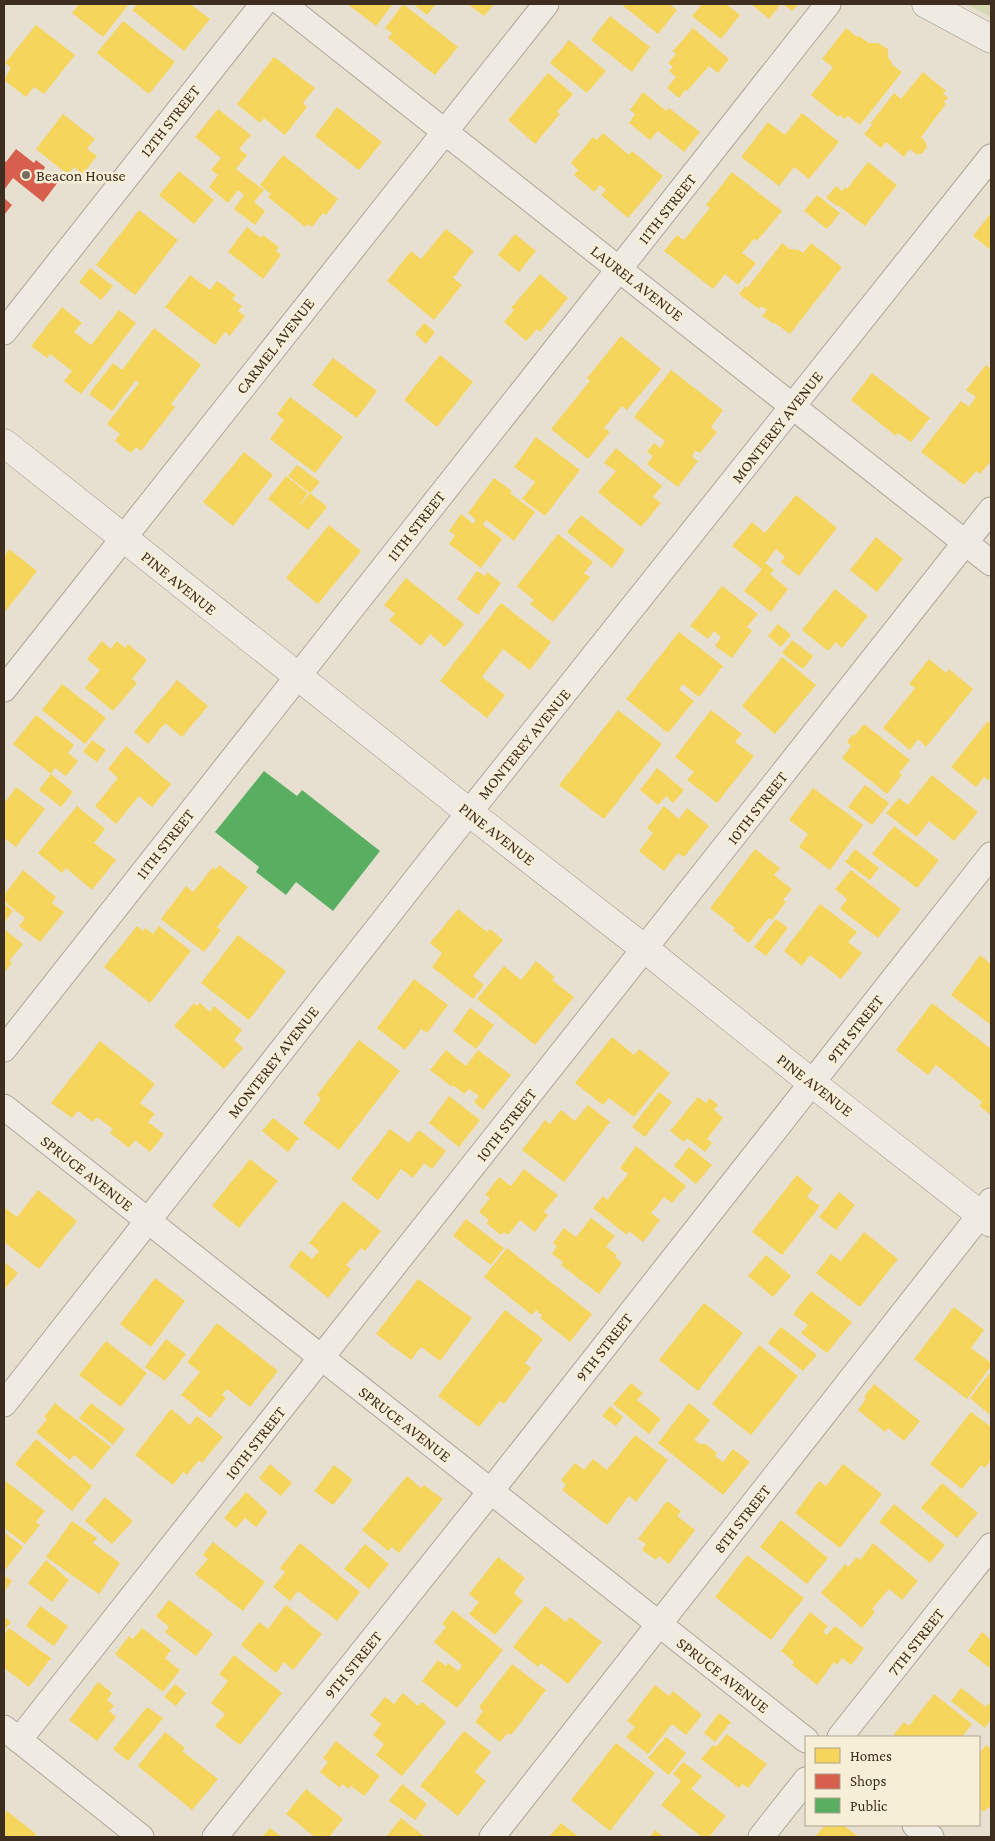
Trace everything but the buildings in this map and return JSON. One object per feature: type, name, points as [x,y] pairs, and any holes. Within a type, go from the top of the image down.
[{"type":"main road","points":[[926,4],[991,39]]},
{"type":"main road","name":"PINE AVENUE","points":[[4,444],[645,949],[812,1083],[988,1213]]},
{"type":"street","name":"12TH STREET","points":[[4,332],[263,4]]},
{"type":"street","name":"LAUREL AVENUE","points":[[283,4],[991,563]]},
{"type":"street","name":"CARMEL AVENUE","points":[[4,689],[546,4]]},
{"type":"street","name":"11TH STREET","points":[[4,1049],[828,4]]},
{"type":"street","name":"MONTEREY AVENUE","points":[[4,1404],[991,157]]},
{"type":"street","name":"10TH STREET","points":[[12,1734],[322,1358],[991,510]]},
{"type":"street","name":"9TH STREET","points":[[215,1837],[490,1492],[991,855]]},
{"type":"street","name":"SPRUCE AVENUE","points":[[4,1107],[805,1739]]},
{"type":"street","name":"8TH STREET","points":[[492,1837],[988,1213]]},
{"type":"street","name":"7TH STREET","points":[[841,1736],[991,1546]]},
{"type":"street","points":[[12,1734],[141,1837]]},
{"type":"street","points":[[761,1837],[805,1781]]},
{"type":"street","points":[[916,1826],[931,1837]]},
{"type":"green space","points":[[966,4],[991,4],[991,17]]},
{"type":"place","name":"Beacon House","points":[[26,175]]}]
